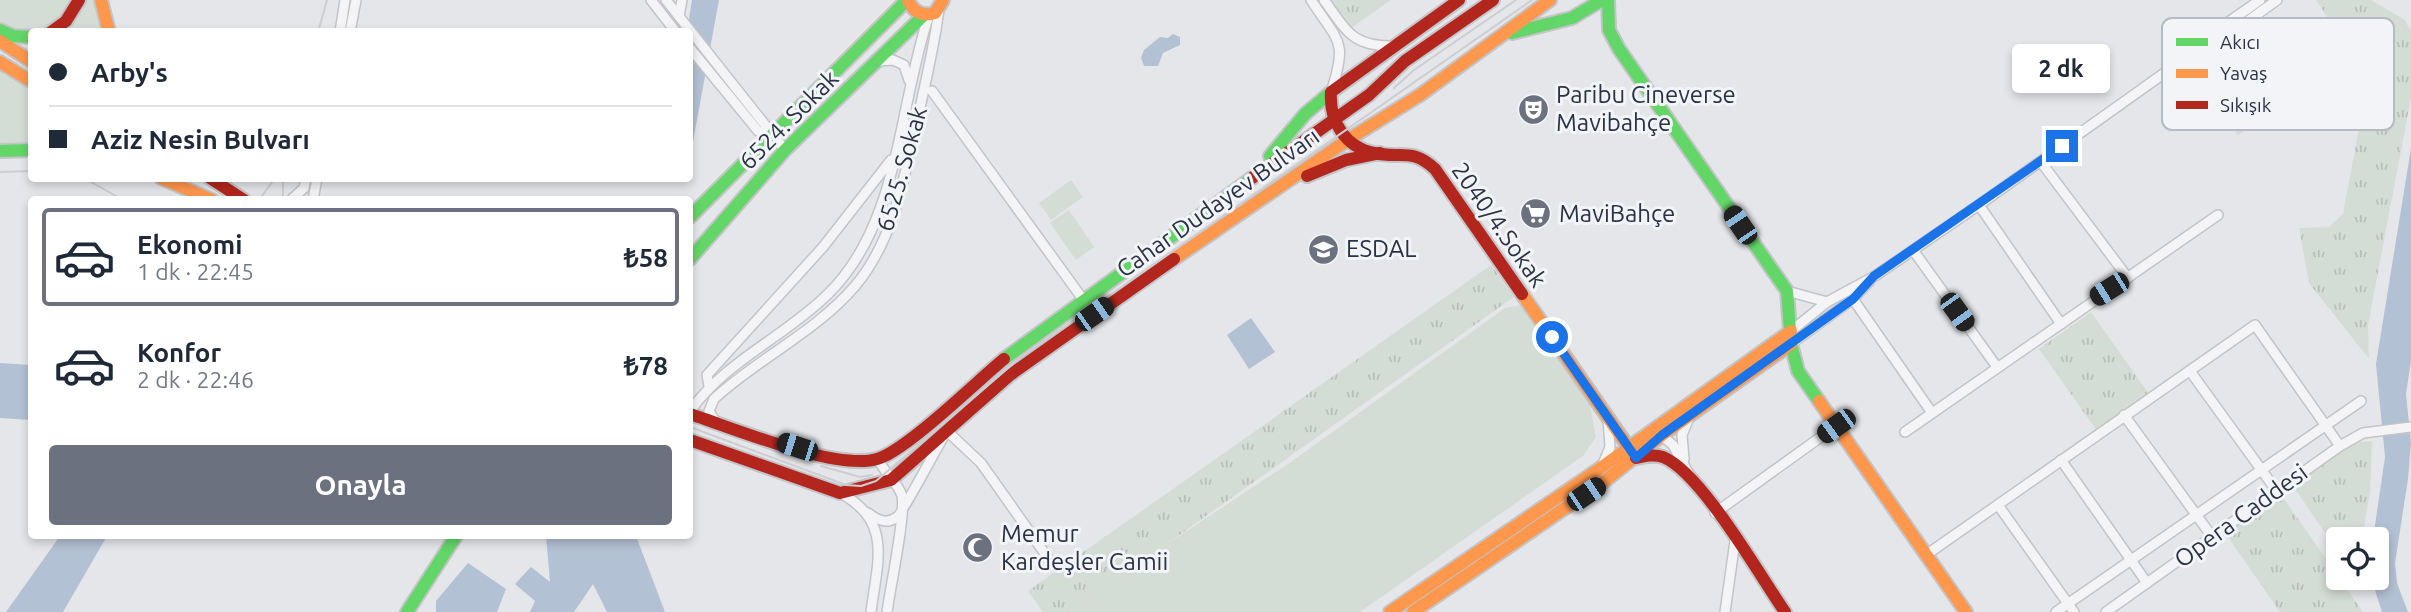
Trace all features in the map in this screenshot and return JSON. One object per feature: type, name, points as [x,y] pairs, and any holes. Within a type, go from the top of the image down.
[{"type":"street","points":[[56,28],[66,21],[79,0]]},
{"type":"street","points":[[101,0],[108,28]]},
{"type":"street","points":[[341,28],[345,0]]},
{"type":"street","points":[[351,28],[356,0]]},
{"type":"street","points":[[651,0],[673,28]]},
{"type":"street","points":[[666,0],[689,28]]},
{"type":"street","points":[[681,18],[682,0]]},
{"type":"street","points":[[908,0],[913,10],[934,10]]},
{"type":"street","name":"6524. Sokak","points":[[693,214],[908,0]]},
{"type":"street","points":[[1311,0],[1341,47],[1340,64],[1329,104],[1333,120],[1349,139],[1363,150],[1380,153]]},
{"type":"street","points":[[1324,0],[1352,37],[1374,46],[1395,46]]},
{"type":"street","points":[[1224,197],[1280,147],[1305,114],[1331,92],[1459,0]]},
{"type":"street","name":"Cahar Dudayev Bulvarı","points":[[878,459],[899,447],[1023,342],[1369,95],[1405,61],[1493,0]]},
{"type":"street","name":"Cahar Dudayev Bulvarı","points":[[840,493],[873,487],[891,480],[1010,375],[1261,199],[1420,95],[1550,0]]},
{"type":"street","points":[[1504,32],[1572,18],[1602,0]]},
{"type":"street","points":[[1608,0],[1606,14],[1609,30],[1619,49],[1787,292],[1791,338],[1798,371],[1965,612]]},
{"type":"street","points":[[2235,18],[2260,0]]},
{"type":"street","points":[[2252,18],[2277,0]]},
{"type":"street","name":"6524. Sokak","points":[[693,256],[785,150],[934,10]]},
{"type":"street","name":"6525. Sokak","points":[[693,408],[709,386],[827,296],[856,262],[875,229],[908,90],[934,10]]},
{"type":"street","name":"6525. Sokak","points":[[715,421],[709,411],[714,399],[832,308],[855,286],[876,256],[894,214],[906,169],[934,10]]},
{"type":"street","points":[[0,30],[13,37],[28,37]]},
{"type":"street","points":[[693,33],[785,150]]},
{"type":"street","points":[[0,41],[28,59]]},
{"type":"street","points":[[693,52],[758,131],[771,134]]},
{"type":"street","points":[[878,61],[892,60],[904,65],[908,71],[908,90]]},
{"type":"street","points":[[0,62],[28,80]]},
{"type":"street","points":[[1390,612],[1600,469],[1628,447],[1691,415],[1791,338],[1828,302],[1913,250],[2162,76]]},
{"type":"street","points":[[932,91],[1082,298]]},
{"type":"street","points":[[0,150],[28,150]]},
{"type":"street","name":"2040/4.Sokak","points":[[1380,153],[1410,152],[1427,160],[1435,169],[1636,458]]},
{"type":"street","points":[[1261,199],[1316,171],[1380,153]]},
{"type":"street","points":[[709,386],[707,375],[831,238],[894,156]]},
{"type":"street","points":[[2041,162],[2128,278]]},
{"type":"street","points":[[170,182],[204,196]]},
{"type":"street","points":[[187,182],[207,196]]},
{"type":"street","points":[[216,182],[238,196]]},
{"type":"street","points":[[224,182],[239,196]]},
{"type":"street","points":[[295,196],[304,188],[305,182]]},
{"type":"street","points":[[1979,205],[2061,324]]},
{"type":"street","points":[[1905,432],[2218,215]]},
{"type":"street","points":[[1913,250],[1997,367]]},
{"type":"street","points":[[1413,612],[1636,458],[1657,432],[1791,338],[1853,299],[1874,276]]},
{"type":"street","points":[[1787,292],[1828,302]]},
{"type":"street","points":[[1853,299],[1932,413]]},
{"type":"street","points":[[1926,555],[2255,326],[2340,446]]},
{"type":"street","points":[[2190,371],[2276,490]]},
{"type":"street","points":[[2056,612],[2361,401]]},
{"type":"street","points":[[693,413],[834,458],[878,459],[902,496],[903,512],[887,612]]},
{"type":"street","points":[[1685,464],[1682,435],[1691,415]]},
{"type":"street","points":[[2124,415],[2213,538]]},
{"type":"street","points":[[1600,469],[1610,447],[1608,418]]},
{"type":"street","points":[[1715,513],[1836,426]]},
{"type":"street","name":"Opera Caddesi","points":[[2106,612],[2340,446],[2363,433],[2411,427]]},
{"type":"street","points":[[693,441],[840,493],[877,520],[889,521],[903,512],[914,485],[947,431],[981,463],[1053,565]]},
{"type":"street","points":[[1657,432],[1674,445],[1692,480],[1785,612]]},
{"type":"street","points":[[1636,458],[1653,455],[1666,458],[1692,480]]},
{"type":"street","points":[[2061,460],[2147,583]]},
{"type":"street","points":[[1998,505],[2074,612]]},
{"type":"street","points":[[868,513],[876,528],[879,552],[871,612]]},
{"type":"street","points":[[407,612],[454,539]]},
{"type":"street","points":[[1725,612],[1735,541]]},
{"type":"green space","points":[[0,0],[72,0],[58,19],[43,28],[28,28],[28,31],[22,31],[0,24]]},
{"type":"green space","points":[[84,0],[94,0],[102,28],[65,28]]},
{"type":"green space","points":[[1331,0],[1391,0],[1351,28]]},
{"type":"green space","points":[[2316,0],[2371,0],[2405,20],[2411,32],[2411,98],[2368,325],[2369,359],[2309,283],[2299,228],[2329,227],[2343,214],[2359,130],[2394,130],[2394,18],[2328,18]]},
{"type":"green space","points":[[0,71],[28,89],[28,144],[0,145]]},
{"type":"green space","points":[[1071,180],[1083,197],[1051,220],[1039,203]]},
{"type":"green space","points":[[1069,210],[1094,247],[1076,260],[1050,223]]},
{"type":"green space","points":[[1491,265],[1514,297],[1071,612],[1043,612],[1028,591]]},
{"type":"green space","points":[[1521,305],[1589,400],[1596,437],[1583,456],[1360,612],[1071,612],[1147,557],[1288,464],[1505,308]]},
{"type":"green space","points":[[2091,312],[2149,394],[2097,431],[2039,349]]},
{"type":"green space","points":[[2372,441],[2370,491],[2364,527],[2326,527],[2326,534],[2293,486],[2349,443]]},
{"type":"green space","points":[[2280,493],[2326,559],[2326,590],[2348,590],[2363,612],[2280,612],[2225,533]]},
{"type":"water","points":[[692,0],[719,0],[693,142],[693,28],[688,28]]},
{"type":"water","points":[[1173,34],[1180,37],[1180,45],[1163,53],[1158,66],[1144,66],[1141,58],[1144,50],[1160,37],[1168,38]]},
{"type":"water","points":[[2411,148],[2411,361],[2406,394],[2411,443],[2395,563],[2397,583],[2408,612],[2382,612],[2375,590],[2389,590],[2389,527],[2375,527],[2385,457],[2376,364]]},
{"type":"water","points":[[1251,318],[1275,352],[1249,369],[1227,335]]},
{"type":"water","points":[[0,363],[28,365],[28,420],[0,418]]},
{"type":"water","points":[[58,539],[105,539],[63,612],[6,612]]},
{"type":"water","points":[[546,539],[637,539],[665,612],[607,612],[593,584],[574,612],[530,612],[535,601],[515,584],[531,567],[550,582]]},
{"type":"water","points":[[468,563],[506,589],[497,612],[436,612],[436,601]]},
{"type":"tram line","points":[[319,28],[327,0]]},
{"type":"tram line","points":[[1394,88],[1414,70],[1516,0]]},
{"type":"tram line","points":[[693,428],[846,485],[861,486],[876,481],[1021,357],[1532,0]]},
{"type":"tram line","points":[[0,172],[28,171]]},
{"type":"tram line","points":[[91,182],[116,196]]},
{"type":"tram line","points":[[262,196],[272,182]]},
{"type":"tram line","points":[[283,182],[283,196]]},
{"type":"tram line","points":[[821,466],[860,477],[872,475]]},
{"type":"traffic: fast","points":[[693,214],[907,0]]},
{"type":"traffic: fast","points":[[1512,33],[1572,18],[1602,0]]},
{"type":"traffic: fast","points":[[1608,0],[1609,30],[1619,49],[1787,291],[1791,344],[1798,371],[1819,401]]},
{"type":"traffic: fast","points":[[693,256],[785,150],[924,15]]},
{"type":"traffic: fast","points":[[0,30],[13,36],[28,37]]},
{"type":"traffic: fast","points":[[1270,156],[1305,114],[1331,92]]},
{"type":"traffic: fast","points":[[0,151],[28,150]]},
{"type":"traffic: fast","points":[[1004,359],[1252,178]]},
{"type":"traffic: fast","points":[[407,612],[454,539]]},
{"type":"traffic: slow","points":[[101,0],[108,28]]},
{"type":"traffic: slow","points":[[908,0],[912,8],[922,14],[935,13],[943,0]]},
{"type":"traffic: slow","points":[[1174,259],[1349,139],[1420,95],[1550,0]]},
{"type":"traffic: slow","points":[[0,41],[28,59]]},
{"type":"traffic: slow","points":[[0,62],[28,80]]},
{"type":"traffic: slow","points":[[170,182],[203,196]]},
{"type":"traffic: slow","points":[[1522,294],[1636,458]]},
{"type":"traffic: slow","points":[[1390,612],[1599,469],[1791,331]]},
{"type":"traffic: slow","points":[[1413,612],[1606,480],[1662,435],[1791,344]]},
{"type":"traffic: slow","points":[[1819,401],[1966,612]]},
{"type":"traffic: jam","points":[[56,28],[66,21],[79,0]]},
{"type":"traffic: jam","points":[[1459,0],[1331,92],[1333,113],[1347,139],[1364,150],[1383,155],[1412,156],[1427,162],[1435,169],[1522,294]]},
{"type":"traffic: jam","points":[[1252,178],[1369,95],[1405,61],[1493,0]]},
{"type":"traffic: jam","points":[[1307,176],[1346,160],[1380,153]]},
{"type":"traffic: jam","points":[[216,182],[238,196]]},
{"type":"traffic: jam","points":[[693,441],[840,493],[891,480],[1010,375],[1174,259]]},
{"type":"traffic: jam","points":[[693,415],[811,454],[859,461],[877,459],[923,430],[1004,359]]},
{"type":"traffic: jam","points":[[1636,458],[1653,455],[1663,457],[1678,466],[1695,482],[1729,527],[1785,612]]},
{"type":"place","name":"Paribu Cineverse Mavibahçe","points":[[1533,109]]},
{"type":"place","name":"MaviBahçe","points":[[1536,214]]},
{"type":"place","name":"ESDAL","points":[[1323,249]]},
{"type":"place","name":"Memur Kardeşler Camii","points":[[978,548]]},
{"type":"route","points":[[1552,337],[1636,458],[1662,435],[1853,299],[1874,276],[2062,146]]}]
